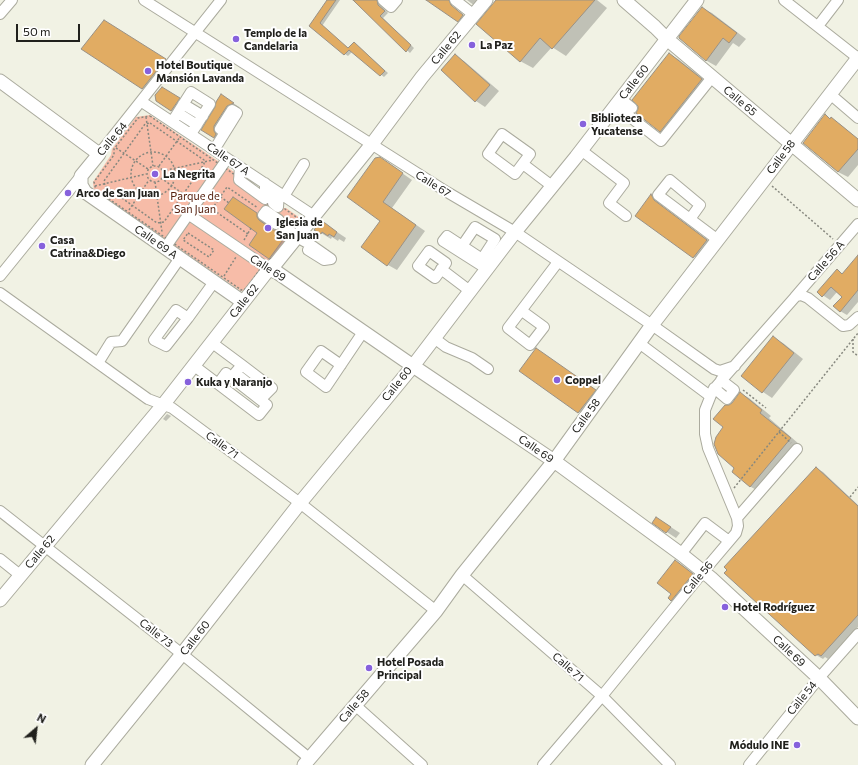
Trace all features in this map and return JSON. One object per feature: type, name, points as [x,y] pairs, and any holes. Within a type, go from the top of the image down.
[{"type":"main road","name":"Calle 62","points":[[0,600],[163,405],[243,302],[266,267],[276,263],[293,233],[314,216],[372,144],[422,76],[486,0]]},
{"type":"main road","name":"Calle 65","points":[[624,0],[667,39],[858,200]]},
{"type":"main road","name":"Calle 60","points":[[92,765],[182,654],[300,503],[413,366],[515,232],[581,150],[621,104],[667,39],[697,0]]},
{"type":"main road","name":"Calle 58","points":[[307,762],[436,611],[462,575],[554,461],[652,325],[858,58]]},
{"type":"main road","points":[[0,81],[99,154]]},
{"type":"main road","name":"Calle 64","points":[[81,176],[99,154]]},
{"type":"main road","name":"Calle 69 A","points":[[81,176],[82,189],[85,192],[164,242],[180,258],[218,280],[243,302]]},
{"type":"main road","name":"Calle 69","points":[[266,267],[278,273],[554,461],[680,554],[703,572],[818,678],[858,718]]},
{"type":"street","points":[[0,14],[12,0]]},
{"type":"street","name":"Calle 67","points":[[144,0],[447,192],[515,232],[714,369],[734,390],[727,399],[712,392]]},
{"type":"street","name":"Calle 64","points":[[99,154],[222,0]]},
{"type":"street","points":[[383,0],[391,7],[397,0]]},
{"type":"street","points":[[455,0],[474,15]]},
{"type":"street","points":[[784,0],[858,58]]},
{"type":"street","points":[[818,26],[838,0]]},
{"type":"street","points":[[621,104],[661,142],[709,81]]},
{"type":"street","points":[[191,134],[197,126],[210,104],[191,92],[175,118],[197,126]]},
{"type":"street","points":[[830,94],[858,118]]},
{"type":"street","name":"Calle 67 A","points":[[142,102],[175,118],[214,155],[227,159],[314,216]]},
{"type":"street","points":[[184,104],[203,116]]},
{"type":"street","points":[[621,104],[632,108]]},
{"type":"street","points":[[214,155],[224,132]]},
{"type":"street","points":[[581,150],[624,183],[609,203],[626,216]]},
{"type":"street","points":[[164,242],[188,214],[227,159]]},
{"type":"street","points":[[240,167],[239,180],[265,198],[304,164]]},
{"type":"street","points":[[523,164],[552,186]]},
{"type":"street","name":"Calle 64","points":[[0,276],[81,176]]},
{"type":"street","points":[[263,212],[274,190]]},
{"type":"street","name":"Calle 69","points":[[188,214],[266,267]]},
{"type":"street","points":[[690,219],[718,240]]},
{"type":"street","name":"Calle 56 A","points":[[796,296],[858,224]]},
{"type":"street","points":[[293,233],[311,245]]},
{"type":"street","points":[[462,246],[447,236],[443,241],[487,270]]},
{"type":"street","points":[[98,363],[111,342],[122,341],[180,258]]},
{"type":"street","points":[[522,311],[558,262]]},
{"type":"street","points":[[441,269],[470,291]]},
{"type":"street","points":[[188,318],[218,280]]},
{"type":"street","name":"Calle 71","points":[[0,293],[148,399],[172,408],[300,503],[436,611]]},
{"type":"street","points":[[797,448],[737,518],[708,448],[705,434],[704,416],[712,392],[721,376],[735,366],[796,296],[804,295],[843,326],[849,325],[858,317]]},
{"type":"street","points":[[341,365],[363,332]]},
{"type":"street","points":[[434,338],[446,347],[472,358],[488,369]]},
{"type":"street","points":[[211,342],[242,365]]},
{"type":"street","points":[[639,343],[712,392]]},
{"type":"street","points":[[193,365],[218,384],[259,415],[267,405],[226,373],[218,384]]},
{"type":"street","name":"Calle 73","points":[[0,511],[182,654],[307,762]]},
{"type":"street","name":"Calle 56","points":[[543,765],[602,696],[729,541],[738,529],[737,518]]},
{"type":"street","points":[[680,554],[706,522],[729,541]]},
{"type":"street","points":[[0,559],[20,575]]},
{"type":"street","name":"Calle 71","points":[[462,575],[602,696],[670,765]]},
{"type":"street","name":"Calle 54","points":[[748,765],[818,678],[858,634]]},
{"type":"street","points":[[356,706],[422,765]]},
{"type":"path","points":[[146,117],[153,166]]},
{"type":"path","points":[[104,184],[104,181],[145,124],[150,123],[204,160],[204,162]]},
{"type":"path","points":[[159,167],[180,137]]},
{"type":"path","points":[[116,147],[148,169]]},
{"type":"path","points":[[151,152],[158,153],[166,157],[169,159],[174,168],[175,178],[172,185],[163,194],[148,195],[141,192],[136,187],[132,177],[132,172],[136,161],[144,154],[151,152]]},
{"type":"path","points":[[162,171],[204,162],[214,155]]},
{"type":"path","points":[[104,184],[157,223],[164,222],[204,162]]},
{"type":"path","points":[[153,166],[159,167],[162,171],[161,178],[155,182],[149,180],[146,174],[148,169],[153,166]]},
{"type":"path","points":[[95,186],[146,174]]},
{"type":"path","points":[[161,178],[197,202]]},
{"type":"path","points":[[128,212],[149,180]]},
{"type":"path","points":[[155,182],[164,242]]},
{"type":"path","points":[[770,184],[840,246]]},
{"type":"path","points":[[251,228],[248,234],[212,209],[227,187],[263,212]]},
{"type":"path","points":[[207,188],[228,203]]},
{"type":"path","points":[[202,263],[214,250],[188,233],[184,240],[207,256]]},
{"type":"path","points":[[218,280],[241,250]]},
{"type":"path","points":[[733,489],[858,333]]},
{"type":"path","points":[[853,340],[853,352],[858,356]]},
{"type":"path","points":[[742,388],[766,408]]},
{"type":"path","points":[[779,432],[797,448]]},
{"type":"path","points":[[850,497],[858,487]]},
{"type":"green space","name":"Parque de San Juan","points":[[150,115],[237,174],[277,208],[286,208],[300,218],[302,222],[247,290],[241,291],[94,191],[93,182],[111,155],[112,149],[136,117]]},
{"type":"building","points":[[327,0],[336,0],[320,23],[348,48],[354,42],[385,71],[380,76],[349,50],[344,55],[309,26]]},
{"type":"building","points":[[353,0],[377,0],[378,5],[385,11],[380,16],[411,45],[406,52]]},
{"type":"building","points":[[426,0],[449,0],[451,5],[463,15],[458,22]]},
{"type":"building","points":[[496,0],[595,0],[552,49],[540,38],[520,62],[476,24]]},
{"type":"building","points":[[702,7],[737,33],[729,43],[723,38],[706,61],[679,38]]},
{"type":"building","points":[[104,20],[166,59],[142,89],[81,49]]},
{"type":"building","points":[[669,53],[702,79],[660,132],[636,113],[638,106],[632,100]]},
{"type":"building","points":[[455,54],[490,85],[475,102],[441,70]]},
{"type":"building","points":[[162,87],[180,98],[171,111],[156,101],[155,95]]},
{"type":"building","points":[[221,94],[234,103],[227,106],[214,126],[214,131],[216,134],[214,138],[201,130]]},
{"type":"building","points":[[825,114],[830,119],[831,117],[858,139],[858,149],[838,172],[803,143]]},
{"type":"building","points":[[380,157],[403,173],[383,202],[416,225],[387,266],[361,247],[380,221],[347,197],[375,158]]},
{"type":"building","points":[[651,194],[654,200],[707,240],[693,258],[635,216]]},
{"type":"building","name":"Iglesia de San Juan","points":[[233,197],[257,213],[259,220],[273,230],[279,230],[285,221],[289,223],[285,225],[280,234],[285,237],[269,259],[249,245],[257,233],[224,209]]},
{"type":"building","points":[[321,220],[337,232],[334,237],[329,234],[328,236],[322,232],[321,234],[314,230]]},
{"type":"building","points":[[858,255],[858,290],[840,312],[833,306],[842,297],[831,287],[822,297],[817,292],[837,269],[842,274]]},
{"type":"building","points":[[773,336],[794,353],[762,393],[741,376]]},
{"type":"building","name":"Coppel","points":[[536,348],[596,390],[578,413],[519,371]]},
{"type":"building","points":[[740,392],[762,410],[760,413],[791,438],[750,487],[732,472],[734,468],[718,454],[714,444],[716,437],[723,427],[713,419],[725,405],[732,403]]},
{"type":"building","points":[[816,467],[858,506],[858,615],[821,656],[818,654],[815,656],[724,573],[727,570],[724,567]]},
{"type":"building","points":[[656,517],[671,527],[666,533],[652,523]]},
{"type":"building","points":[[675,560],[693,574],[671,601],[668,598],[671,594],[657,583]]},
{"type":"place","name":"Templo de la Candelaria","points":[[236,39]]},
{"type":"place","name":"La Paz","points":[[472,45]]},
{"type":"place","name":"Hotel Boutique Mansión Lavanda","points":[[148,71]]},
{"type":"place","name":"Biblioteca Yucatense","points":[[583,124]]},
{"type":"place","name":"La Negrita","points":[[155,174]]},
{"type":"place","name":"Arco de San Juan","points":[[68,193]]},
{"type":"place","name":"Iglesia de San Juan","points":[[268,228]]},
{"type":"place","name":"Casa Catrina&Diego","points":[[42,246]]},
{"type":"place","name":"Coppel","points":[[557,380]]},
{"type":"place","name":"Kuka y Naranjo","points":[[188,382]]},
{"type":"place","name":"Hotel Rodríguez","points":[[725,607]]},
{"type":"place","name":"Hotel Posada Principal","points":[[369,668]]},
{"type":"place","name":"Módulo INE","points":[[797,745]]}]
